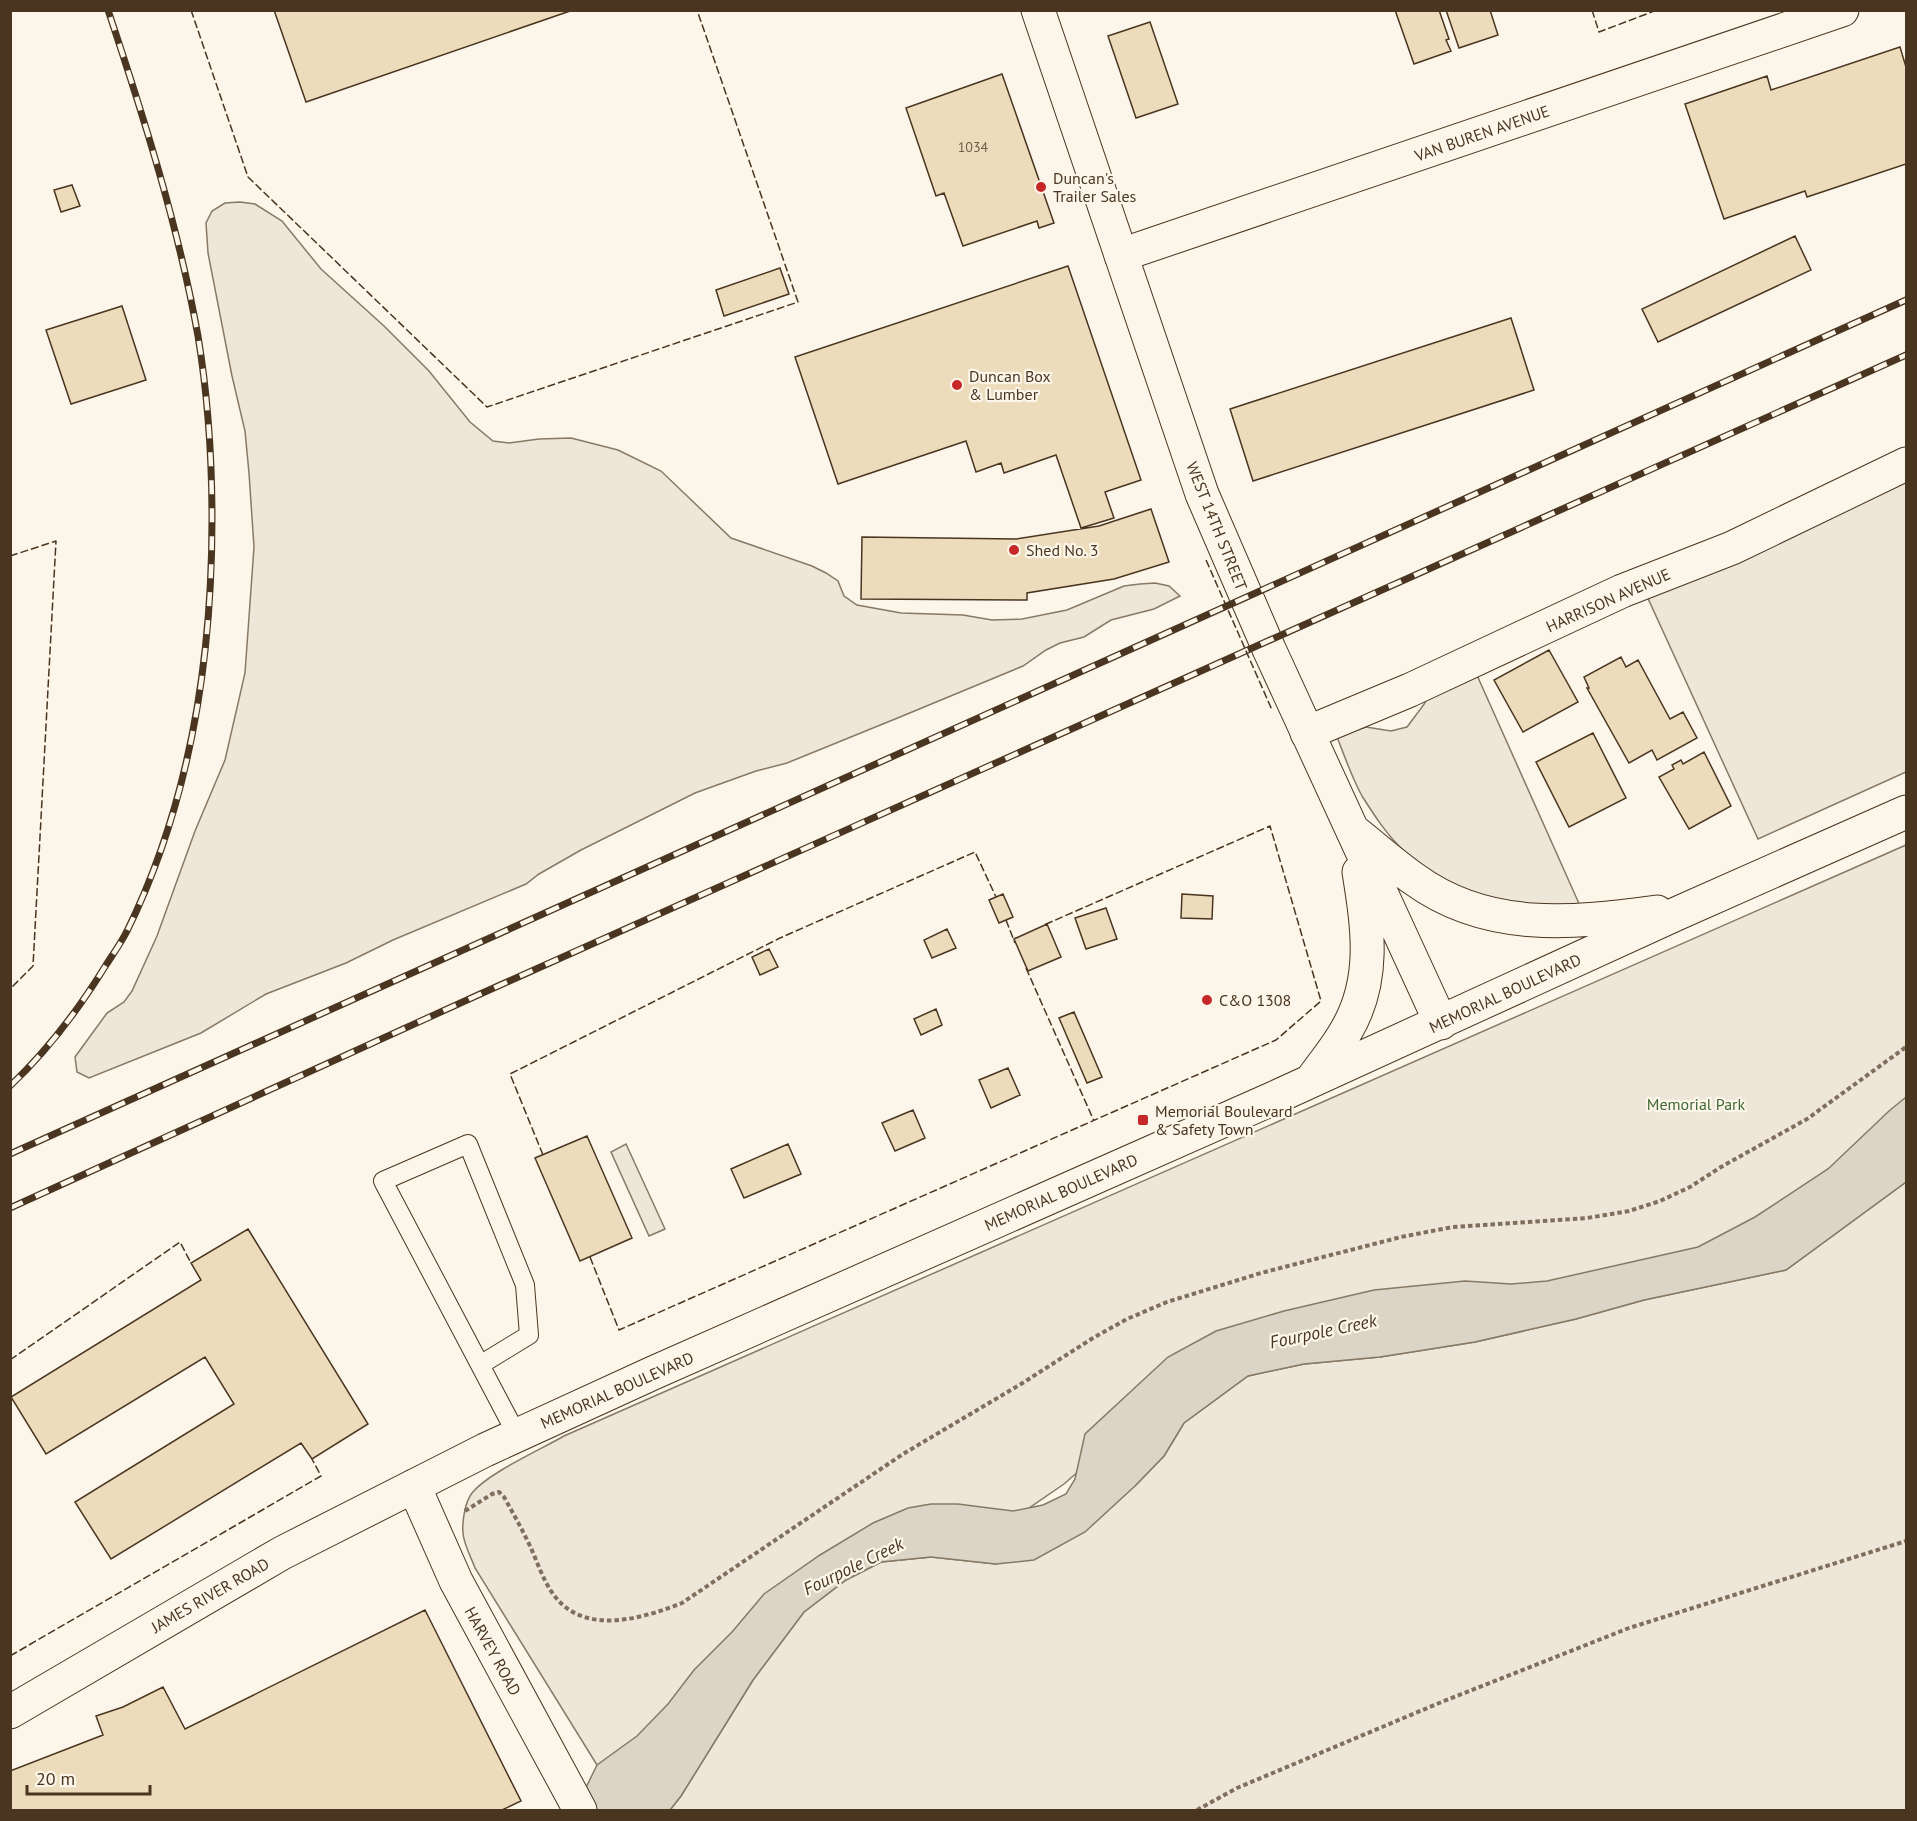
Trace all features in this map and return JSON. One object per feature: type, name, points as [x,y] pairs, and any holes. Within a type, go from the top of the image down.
[{"type":"street","name":"WEST 14TH STREET","points":[[1038,10],[1202,494],[1307,733],[1441,1023]]},
{"type":"street","name":"VAN BUREN AVENUE","points":[[1121,255],[1842,10]]},
{"type":"street","name":"HARRISON AVENUE","points":[[1307,733],[1410,690],[1622,591],[1732,548],[1906,464]]},
{"type":"street","name":"MEMORIAL BOULEVARD","points":[[414,1486],[517,1435],[1310,1082],[1906,812]]},
{"type":"street","points":[[1352,829],[1415,880],[1452,901],[1494,916],[1539,921],[1590,921],[1692,908]]},
{"type":"street","points":[[1310,1082],[1346,1031],[1361,997],[1368,962],[1366,916],[1352,829]]},
{"type":"street","name":"JAMES RIVER ROAD","points":[[10,1712],[282,1554],[414,1486]]},
{"type":"street","name":"HARVEY ROAD","points":[[414,1486],[456,1581],[580,1810]]},
{"type":"lane","points":[[480,1365],[529,1335],[525,1285],[468,1144],[383,1181],[480,1365],[517,1435]]},
{"type":"path","points":[[465,1511],[499,1492],[530,1545],[545,1581],[557,1599],[573,1613],[595,1619],[621,1620],[652,1615],[682,1603],[903,1454],[1127,1319],[1167,1302],[1261,1273],[1401,1237],[1453,1227],[1587,1218],[1629,1211],[1660,1201],[1690,1187],[1721,1167],[1808,1119],[1906,1047]]},
{"type":"path","points":[[1197,1810],[1237,1788],[1444,1701],[1629,1628],[1906,1540]]},
{"type":"green space","points":[[225,203],[255,204],[282,221],[321,269],[384,326],[429,371],[470,422],[493,441],[509,443],[571,438],[618,450],[661,471],[731,538],[826,573],[838,581],[844,596],[857,605],[901,613],[963,615],[992,620],[1022,619],[1067,610],[1124,586],[1155,583],[1169,586],[1180,596],[1154,609],[1111,620],[1084,637],[1060,643],[1046,650],[1023,666],[787,763],[756,771],[695,793],[581,850],[526,884],[393,940],[346,963],[266,994],[201,1033],[89,1078],[77,1072],[75,1057],[107,1013],[124,1002],[132,991],[157,936],[195,831],[225,760],[245,673],[254,547],[249,473],[245,431],[208,253],[206,223],[212,211]]},
{"type":"green space","points":[[1906,474],[1906,772],[1758,839],[1646,594]]},
{"type":"green space","points":[[1476,673],[1581,908],[1510,903],[1464,889],[1442,878],[1422,866],[1386,832],[1355,782],[1337,737],[1366,727],[1391,731],[1407,727],[1425,703],[1429,691]]},
{"type":"green space","name":"Memorial Park","points":[[1906,845],[1906,1127],[1846,1184],[1595,1292],[1422,1299],[1134,1423],[1064,1484],[1016,1517],[872,1536],[617,1793],[597,1765],[475,1568],[463,1533],[464,1512],[472,1493],[502,1470],[564,1436]]},
{"type":"green space","points":[[1906,1182],[1906,1810],[670,1810],[753,1680],[804,1612],[846,1580],[881,1562],[931,1557],[996,1564],[1135,1486],[1164,1456],[1184,1423],[1248,1376],[1304,1364],[1380,1357],[1475,1342],[1576,1319],[1644,1300],[1786,1270]]},
{"type":"shaded area","points":[[626,1144],[665,1229],[649,1236],[611,1152]]},
{"type":"water","name":"Fourpole Creek","points":[[1906,1097],[1906,1182],[1786,1270],[1644,1300],[1576,1319],[1475,1342],[1380,1357],[1304,1364],[1248,1376],[1184,1423],[1164,1456],[1085,1532],[1034,1560],[996,1564],[931,1557],[881,1562],[846,1580],[804,1612],[753,1680],[670,1810],[575,1810],[597,1765],[637,1736],[764,1594],[820,1555],[873,1523],[908,1508],[931,1504],[958,1504],[1013,1511],[1043,1505],[1066,1494],[1075,1479],[1085,1434],[1168,1357],[1216,1331],[1284,1311],[1374,1290],[1465,1281],[1511,1284],[1547,1281],[1698,1247],[1755,1217],[1828,1169]]},
{"type":"building","points":[[274,10],[573,10],[306,102]]},
{"type":"building","points":[[1395,10],[1439,10],[1451,51],[1414,64]]},
{"type":"building","points":[[1446,10],[1490,10],[1498,35],[1459,48]]},
{"type":"building","points":[[1150,22],[1178,104],[1136,118],[1108,36]]},
{"type":"building","points":[[1900,47],[1906,67],[1906,164],[1807,197],[1805,191],[1724,219],[1685,104],[1767,76],[1771,90]]},
{"type":"building","points":[[1002,74],[1054,223],[1039,228],[1037,221],[963,246],[944,193],[936,196],[906,108]]},
{"type":"building","points":[[72,185],[80,206],[61,212],[54,190]]},
{"type":"building","points":[[1795,236],[1811,270],[1658,342],[1642,309]]},
{"type":"building","name":"Duncan Box & Lumber","points":[[1068,266],[1141,480],[1105,492],[1114,518],[1081,528],[1056,455],[1004,473],[1001,463],[976,472],[966,441],[838,484],[795,357]]},
{"type":"building","points":[[780,268],[789,294],[724,316],[716,290]]},
{"type":"building","points":[[122,306],[146,380],[71,404],[46,330]]},
{"type":"building","points":[[1511,318],[1534,390],[1253,481],[1230,409]]},
{"type":"building","name":"Shed No. 3","points":[[1151,509],[1169,562],[1114,579],[1027,593],[1027,600],[861,599],[862,537],[1016,539],[1099,526]]},
{"type":"building","points":[[1549,650],[1578,702],[1523,732],[1494,680]]},
{"type":"building","points":[[1621,657],[1626,667],[1638,660],[1670,719],[1683,712],[1697,738],[1657,760],[1652,750],[1629,763],[1587,688],[1589,688],[1584,677]]},
{"type":"building","points":[[1593,733],[1626,798],[1569,827],[1536,762]]},
{"type":"building","points":[[1704,752],[1731,806],[1689,829],[1659,777],[1674,769],[1672,765],[1681,760],[1683,764]]},
{"type":"building","points":[[1003,894],[1013,917],[999,923],[989,900]]},
{"type":"building","points":[[1182,894],[1213,896],[1212,919],[1181,918]]},
{"type":"building","points":[[1106,908],[1117,939],[1086,949],[1075,918]]},
{"type":"building","points":[[1047,924],[1061,957],[1028,971],[1014,939]]},
{"type":"building","points":[[947,929],[956,948],[932,958],[924,940]]},
{"type":"building","points":[[769,949],[778,967],[760,975],[752,957]]},
{"type":"building","points":[[936,1009],[942,1025],[921,1035],[914,1019]]},
{"type":"building","points":[[1074,1012],[1102,1077],[1087,1083],[1059,1018]]},
{"type":"building","points":[[1008,1068],[1020,1095],[991,1108],[979,1080]]},
{"type":"building","points":[[913,1110],[925,1138],[895,1151],[882,1123]]},
{"type":"building","points":[[587,1136],[632,1238],[580,1261],[535,1158]]},
{"type":"building","points":[[788,1144],[801,1174],[744,1198],[731,1169]]},
{"type":"building","points":[[248,1229],[368,1424],[312,1459],[301,1443],[111,1559],[75,1502],[234,1404],[205,1357],[46,1454],[11,1397],[201,1280],[191,1263]]},
{"type":"building","points":[[425,1610],[521,1801],[502,1810],[10,1810],[10,1771],[103,1735],[96,1716],[123,1707],[163,1687],[185,1729]]},
{"type":"railway","points":[[10,1086],[50,1043],[85,997],[125,935],[149,882],[182,782],[202,678],[208,625],[211,572],[211,473],[207,405],[198,336],[181,253],[159,172],[108,10]]},
{"type":"railway","points":[[10,1154],[1906,300]]},
{"type":"railway","points":[[10,1208],[478,995],[1906,355]]},
{"type":"fence","points":[[191,10],[248,177],[487,407],[798,302],[697,10]]},
{"type":"fence","points":[[1592,10],[1599,32],[1657,10]]},
{"type":"fence","points":[[10,556],[56,541],[33,966],[10,989]]},
{"type":"fence","points":[[1206,560],[1272,710]]},
{"type":"fence","points":[[590,1257],[619,1330],[1276,1040],[1321,1001],[1270,826],[1044,925]]},
{"type":"fence","points":[[543,1155],[510,1074],[780,938],[975,852],[996,897]]},
{"type":"fence","points":[[1006,920],[1015,943]]},
{"type":"fence","points":[[1026,968],[1094,1121]]},
{"type":"fence","points":[[10,1360],[180,1242],[191,1263]]},
{"type":"fence","points":[[10,1656],[321,1476],[312,1459]]},
{"type":"place","name":"Duncan's Trailer Sales","points":[[1041,187]]},
{"type":"place","name":"Duncan Box & Lumber","points":[[957,385]]},
{"type":"place","name":"Shed No. 3","points":[[1014,550]]},
{"type":"place","name":"C&O 1308","points":[[1207,1000]]},
{"type":"place","name":"Memorial Boulevard & Safety Town","points":[[1143,1120]]}]
